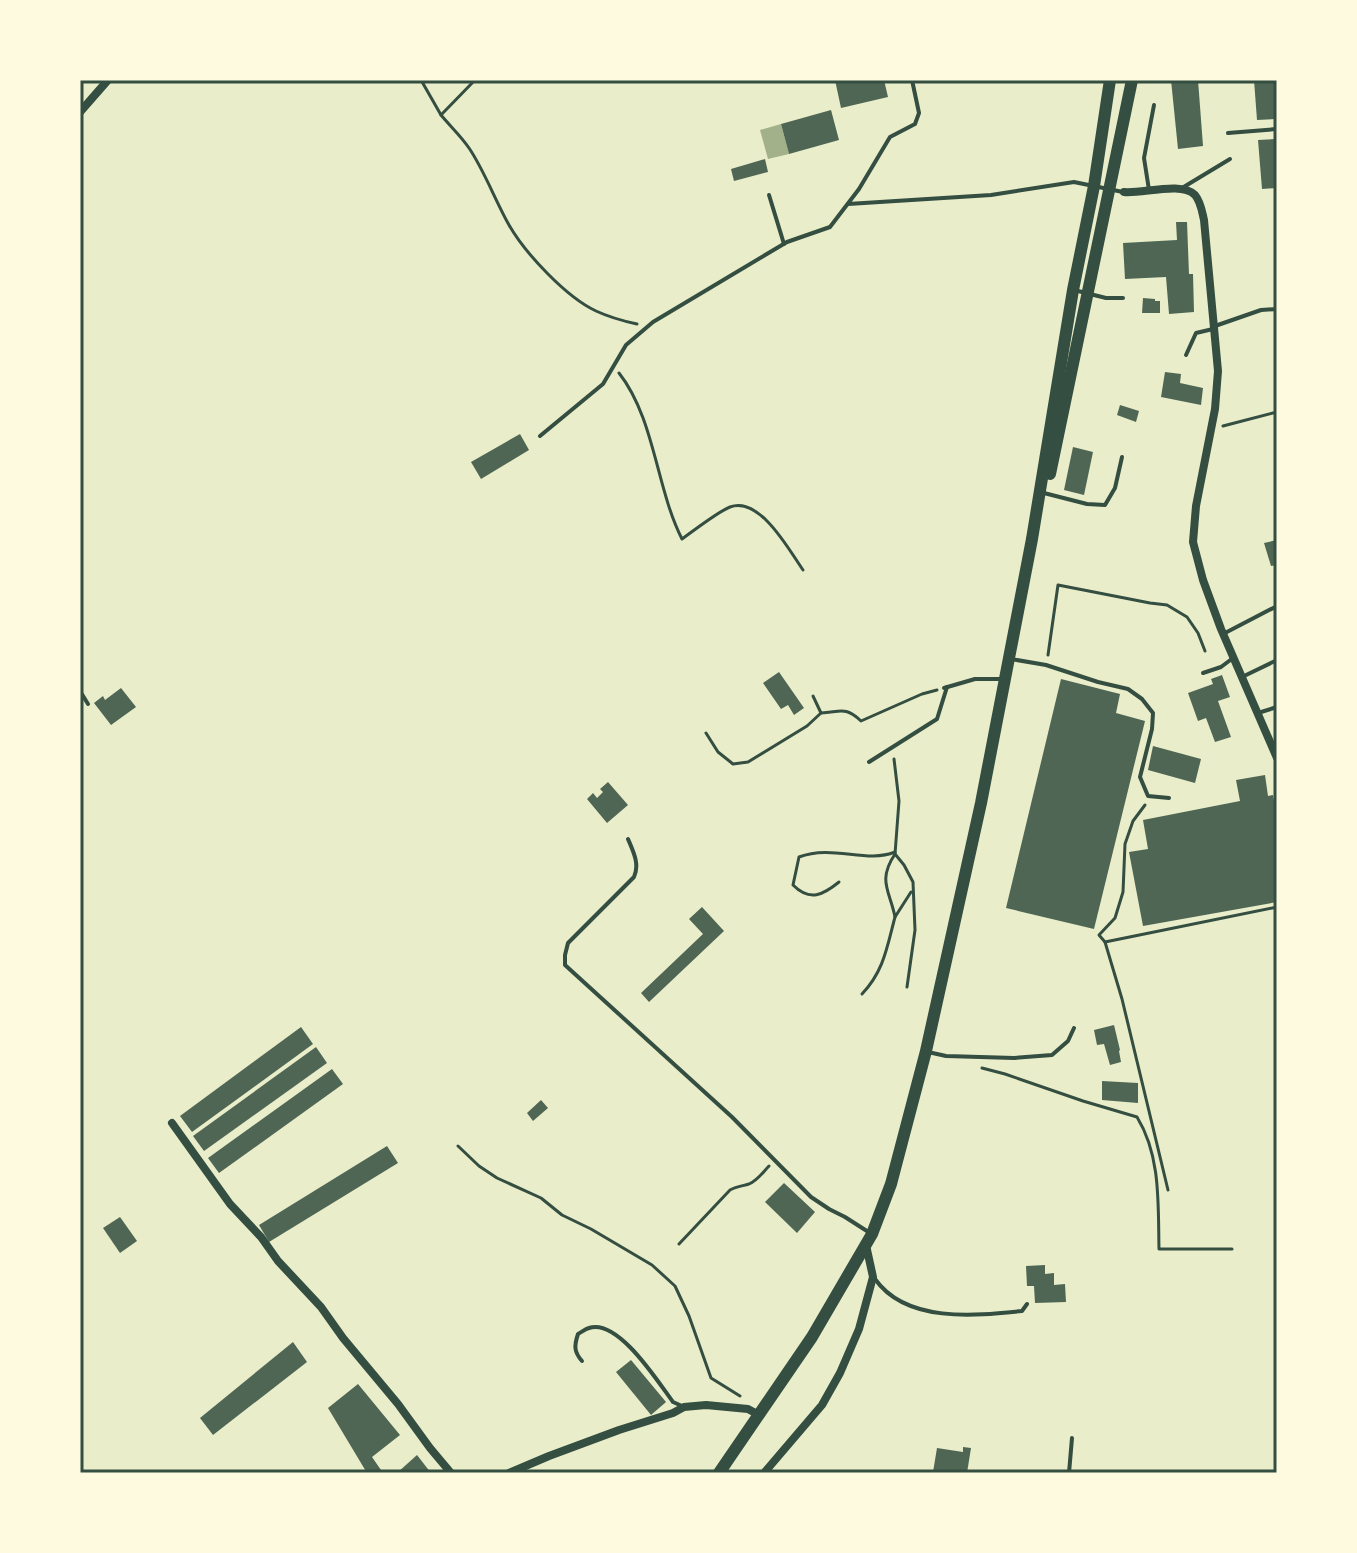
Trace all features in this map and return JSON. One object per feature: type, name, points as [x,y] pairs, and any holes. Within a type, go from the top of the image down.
[{"type":"main road","points":[[1043,493],[1073,290],[1094,186],[1110,80]]},
{"type":"main road","points":[[719,1473],[812,1337],[869,1240],[891,1184],[926,1051],[981,803],[1032,539],[1132,80]]},
{"type":"street","points":[[80,112],[108,80]]},
{"type":"street","points":[[1124,192],[1182,188],[1193,192],[1204,220],[1218,371],[1215,409],[1196,506],[1193,542],[1223,635],[1277,758]]},
{"type":"street","points":[[172,1123],[230,1204],[321,1307],[451,1473]]},
{"type":"street","points":[[770,1470],[822,1405],[859,1329],[873,1277],[869,1240]]},
{"type":"street","points":[[509,1473],[684,1407],[706,1405],[762,1411]]},
{"type":"lane","points":[[540,436],[603,384],[626,345],[653,322],[784,244],[830,227],[859,189],[890,137],[915,124],[919,113],[912,80]]},
{"type":"lane","points":[[1149,190],[1144,158],[1154,105]]},
{"type":"lane","points":[[1228,133],[1277,129]]},
{"type":"lane","points":[[1182,188],[1230,159]]},
{"type":"lane","points":[[848,204],[991,195],[1074,182],[1124,192]]},
{"type":"lane","points":[[769,195],[784,244]]},
{"type":"lane","points":[[1073,290],[1106,298],[1123,298]]},
{"type":"lane","points":[[1186,355],[1196,333],[1261,310],[1277,309]]},
{"type":"lane","points":[[1043,493],[1087,504],[1105,505],[1115,488],[1122,457]]},
{"type":"lane","points":[[1223,635],[1277,606]]},
{"type":"lane","points":[[1203,673],[1221,667],[1233,658]]},
{"type":"lane","points":[[1008,659],[1046,665],[1128,689],[1142,699],[1153,713],[1140,777],[1148,796],[1169,798]]},
{"type":"lane","points":[[1242,677],[1277,660]]},
{"type":"lane","points":[[869,762],[937,719],[945,687],[975,679],[1004,679]]},
{"type":"lane","points":[[80,691],[88,704]]},
{"type":"lane","points":[[1258,713],[1277,707]]},
{"type":"lane","points":[[628,839],[636,859],[634,877],[568,943],[565,965],[732,1117],[811,1197],[845,1217],[869,1240]]},
{"type":"lane","points":[[926,1051],[946,1056],[1014,1058],[1052,1055],[1068,1041],[1074,1028]]},
{"type":"lane","points":[[873,1277],[891,1295],[912,1308],[942,1313],[1003,1313],[1022,1311],[1027,1304]]},
{"type":"lane","points":[[582,1361],[574,1345],[578,1334],[589,1327],[600,1327],[618,1335],[673,1402],[684,1407]]},
{"type":"lane","points":[[1069,1473],[1072,1438]]},
{"type":"path","points":[[421,80],[441,115],[469,147],[523,246],[568,292],[594,310],[621,321],[637,324],[653,322]]},
{"type":"path","points":[[441,115],[475,80]]},
{"type":"path","points":[[614,367],[627,383],[643,417],[682,539],[731,507],[744,507],[758,512],[771,525],[803,570]]},
{"type":"path","points":[[1210,429],[1277,412]]},
{"type":"path","points":[[1046,665],[1058,585],[1167,605],[1187,617],[1205,651]]},
{"type":"path","points":[[706,733],[718,752],[733,764],[748,762],[807,726],[821,713],[842,709],[851,711],[861,721],[945,687]]},
{"type":"path","points":[[813,696],[821,713]]},
{"type":"path","points":[[893,747],[899,801],[895,853],[887,866],[885,881],[895,917]]},
{"type":"path","points":[[1148,796],[1133,821],[1125,844],[1123,892],[1115,918],[1099,935],[1105,942],[1122,999],[1168,1190]]},
{"type":"path","points":[[839,882],[815,896],[802,894],[793,885],[799,857],[831,851],[885,857],[895,853]]},
{"type":"path","points":[[895,853],[913,882],[915,930],[907,987]]},
{"type":"path","points":[[862,994],[879,971],[895,917],[913,890]]},
{"type":"path","points":[[1105,942],[1277,907]]},
{"type":"path","points":[[972,1056],[979,1068],[1137,1117],[1144,1128],[1156,1171],[1159,1249],[1232,1249]]},
{"type":"path","points":[[458,1146],[488,1172],[541,1198],[562,1215],[652,1265],[675,1286],[711,1378],[762,1411]]},
{"type":"path","points":[[679,1244],[730,1190],[761,1176],[774,1160]]},
{"type":"shaded area","points":[[781,124],[789,154],[768,159],[760,130]]},
{"type":"building","points":[[835,80],[884,80],[888,97],[841,108]]},
{"type":"building","points":[[1171,80],[1198,80],[1203,146],[1178,149]]},
{"type":"building","points":[[1254,80],[1277,80],[1277,119],[1257,120]]},
{"type":"building","points":[[831,110],[839,140],[789,154],[781,124]]},
{"type":"building","points":[[1277,139],[1277,188],[1262,189],[1258,140]]},
{"type":"building","points":[[765,159],[768,172],[734,181],[731,169]]},
{"type":"building","points":[[1176,222],[1187,222],[1194,312],[1169,314],[1166,277],[1125,279],[1123,243],[1177,240]]},
{"type":"building","points":[[1143,298],[1160,301],[1160,313],[1142,313]]},
{"type":"building","points":[[1165,372],[1181,374],[1180,383],[1203,388],[1201,405],[1161,397]]},
{"type":"building","points":[[1120,405],[1139,411],[1136,422],[1117,415]]},
{"type":"building","points":[[520,434],[529,450],[481,479],[471,462]]},
{"type":"building","points":[[1073,447],[1093,452],[1084,495],[1064,490]]},
{"type":"building","points":[[1277,540],[1277,565],[1271,566],[1264,543]]},
{"type":"building","points":[[779,672],[804,708],[794,715],[788,705],[781,709],[763,683]]},
{"type":"building","points":[[1222,675],[1230,697],[1218,701],[1231,737],[1215,742],[1206,718],[1198,721],[1188,693],[1213,684],[1211,679]]},
{"type":"building","points":[[1061,679],[1120,694],[1116,713],[1145,721],[1094,929],[1006,908]]},
{"type":"building","points":[[121,688],[136,707],[111,725],[94,703],[103,696],[105,700]]},
{"type":"building","points":[[1153,746],[1201,759],[1195,783],[1148,770]]},
{"type":"building","points":[[1265,775],[1268,796],[1273,795],[1277,818],[1277,902],[1143,926],[1129,852],[1148,849],[1143,820],[1240,801],[1236,780]]},
{"type":"building","points":[[608,782],[628,805],[607,823],[587,799],[593,793],[597,798],[603,792],[600,789]]},
{"type":"building","points":[[702,907],[724,931],[649,1002],[641,993],[703,934],[689,919]]},
{"type":"building","points":[[1114,1025],[1121,1062],[1110,1065],[1104,1044],[1097,1045],[1094,1030]]},
{"type":"building","points":[[301,1027],[313,1044],[192,1132],[180,1116]]},
{"type":"building","points":[[316,1047],[327,1063],[204,1151],[193,1136]]},
{"type":"building","points":[[332,1069],[343,1084],[219,1173],[208,1158]]},
{"type":"building","points":[[1102,1081],[1138,1083],[1138,1103],[1102,1100]]},
{"type":"building","points":[[541,1100],[548,1108],[533,1121],[527,1113]]},
{"type":"building","points":[[387,1146],[398,1163],[269,1242],[259,1225]]},
{"type":"building","points":[[784,1183],[815,1212],[797,1233],[765,1202]]},
{"type":"building","points":[[120,1217],[137,1241],[120,1253],[103,1228]]},
{"type":"building","points":[[1045,1265],[1045,1274],[1054,1273],[1054,1285],[1065,1284],[1066,1302],[1035,1303],[1034,1286],[1027,1286],[1026,1266]]},
{"type":"building","points":[[293,1342],[307,1362],[213,1435],[200,1418]]},
{"type":"building","points":[[631,1360],[666,1402],[651,1415],[616,1372]]},
{"type":"building","points":[[358,1384],[400,1435],[372,1457],[381,1470],[377,1473],[367,1473],[328,1408]]},
{"type":"building","points":[[963,1447],[971,1448],[967,1473],[933,1472],[937,1448],[963,1452]]},
{"type":"building","points":[[417,1455],[431,1473],[397,1473]]}]
